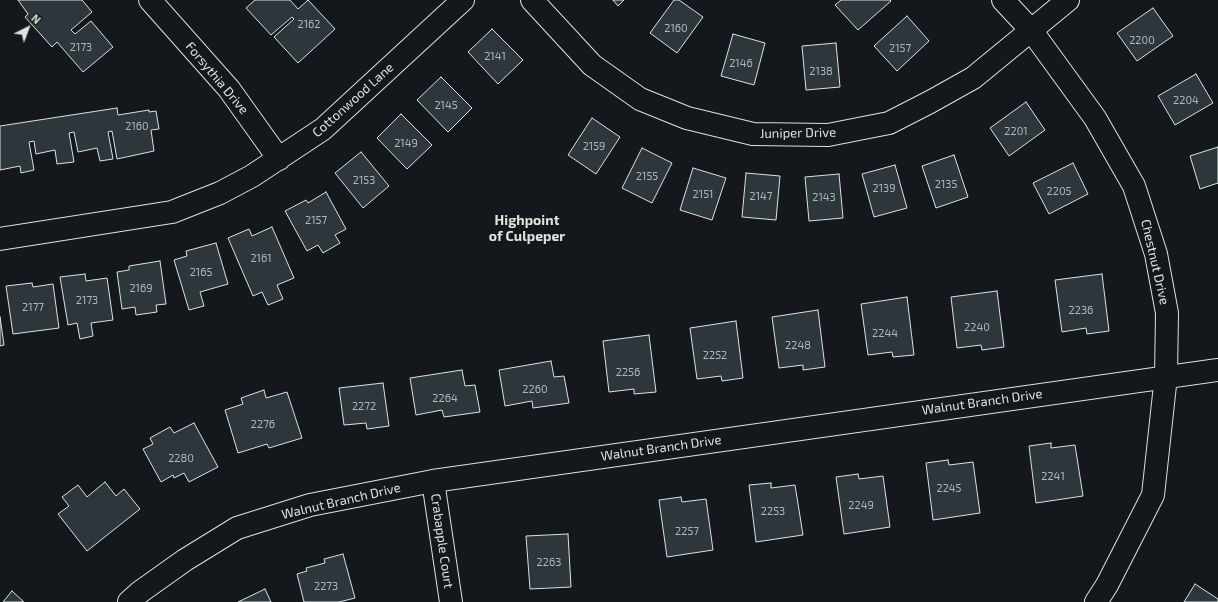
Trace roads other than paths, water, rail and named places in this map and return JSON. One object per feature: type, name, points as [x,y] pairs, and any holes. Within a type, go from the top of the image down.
[{"type":"street","name":"Forsythia Drive","points":[[150,0],[230,90],[279,159]]},
{"type":"street","name":"Cottonwood Lane","points":[[0,239],[172,212],[220,193],[252,176],[323,129],[463,0]]},
{"type":"street","name":"Juniper Drive","points":[[532,0],[592,65],[640,99],[687,118],[753,134],[828,135],[889,122],[973,78],[1068,0]]},
{"type":"street","name":"Chestnut Drive","points":[[1003,0],[1031,30],[1095,118],[1134,186],[1156,254],[1167,313],[1166,376],[1153,495],[1107,585],[1096,602]]},
{"type":"street","name":"Walnut Branch Drive","points":[[129,602],[140,592],[185,560],[236,528],[310,505],[433,481],[1166,376],[1218,370]]},
{"type":"street","name":"Crabapple Court","points":[[433,481],[451,602]]},
{"type":"district","name":"Highpoint of Culpeper","points":[[527,228]]}]
